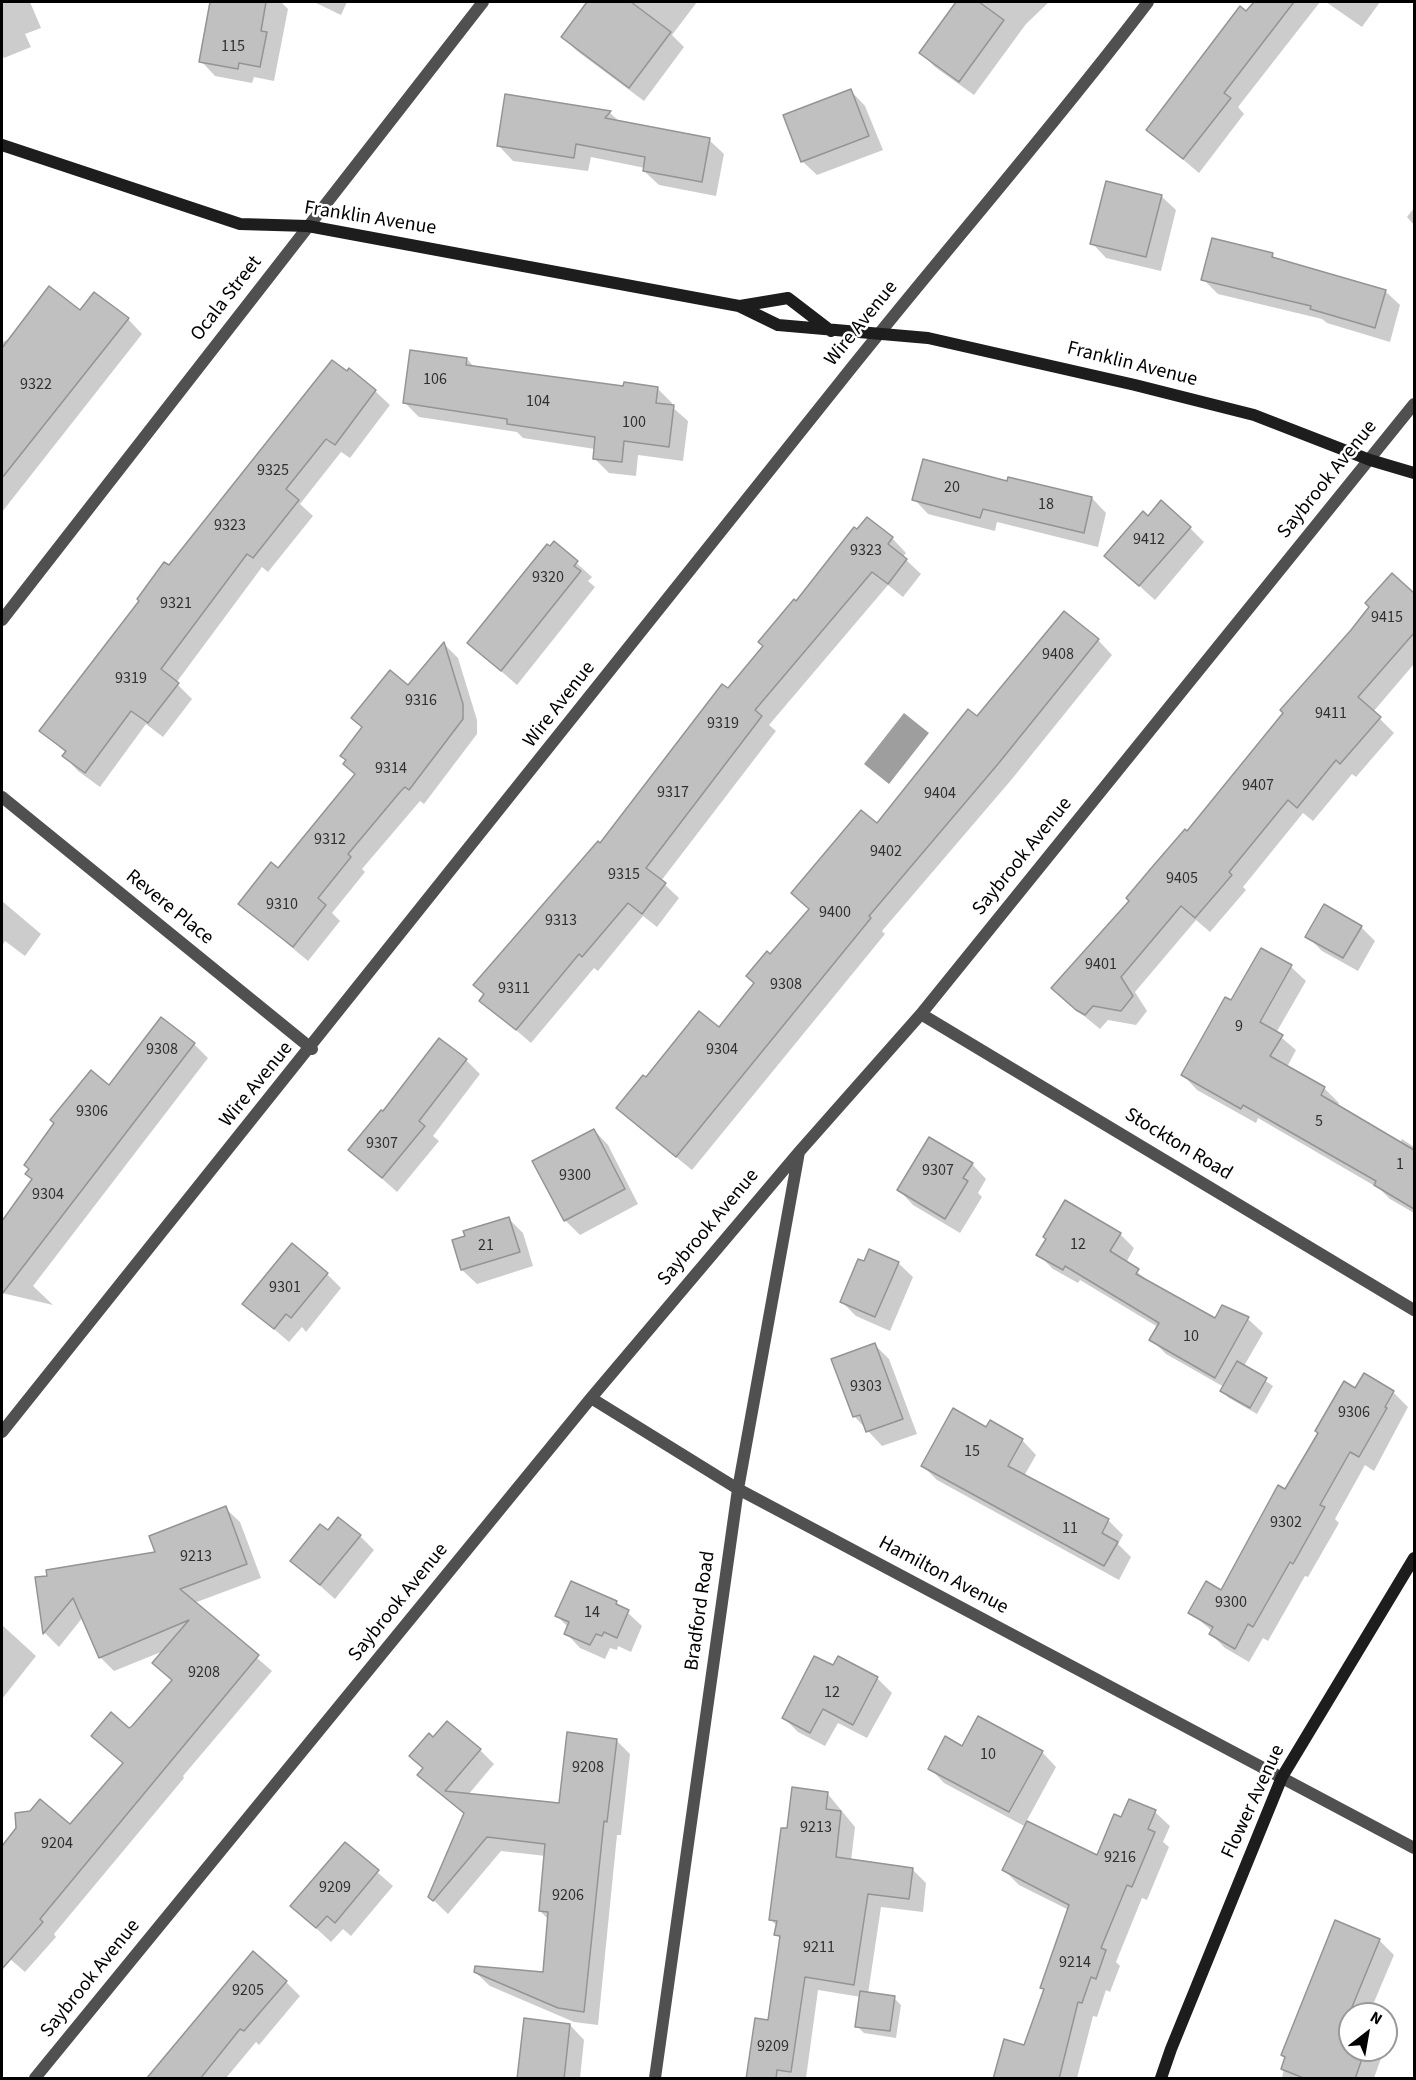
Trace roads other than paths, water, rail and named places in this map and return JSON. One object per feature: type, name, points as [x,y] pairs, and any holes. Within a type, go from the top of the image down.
[{"type":"street","name":"Ocala Street","points":[[2,620],[483,2]]},
{"type":"street","name":"Wire Avenue","points":[[2,1432],[312,1049],[878,335],[1101,64],[1148,2]]},
{"type":"street","name":"Franklin Avenue","points":[[2,145],[240,224],[308,226],[739,306],[778,325],[928,338],[1146,388],[1254,416],[1370,460],[1414,472]]},
{"type":"street","name":"Franklin Avenue","points":[[739,306],[788,298],[832,331]]},
{"type":"street","name":"Saybrook Avenue","points":[[35,2079],[591,1398],[799,1152],[921,1014],[1414,404]]},
{"type":"street","name":"Revere Place","points":[[2,797],[312,1049]]},
{"type":"street","name":"Stockton Road","points":[[921,1014],[1414,1310]]},
{"type":"street","name":"Bradford Road","points":[[655,2079],[738,1490],[799,1152]]},
{"type":"street","name":"Hamilton Avenue","points":[[591,1398],[738,1490],[1414,1848]]},
{"type":"street","name":"Flower Avenue","points":[[1161,2079],[1171,2049],[1282,1777],[1414,1558]]}]
